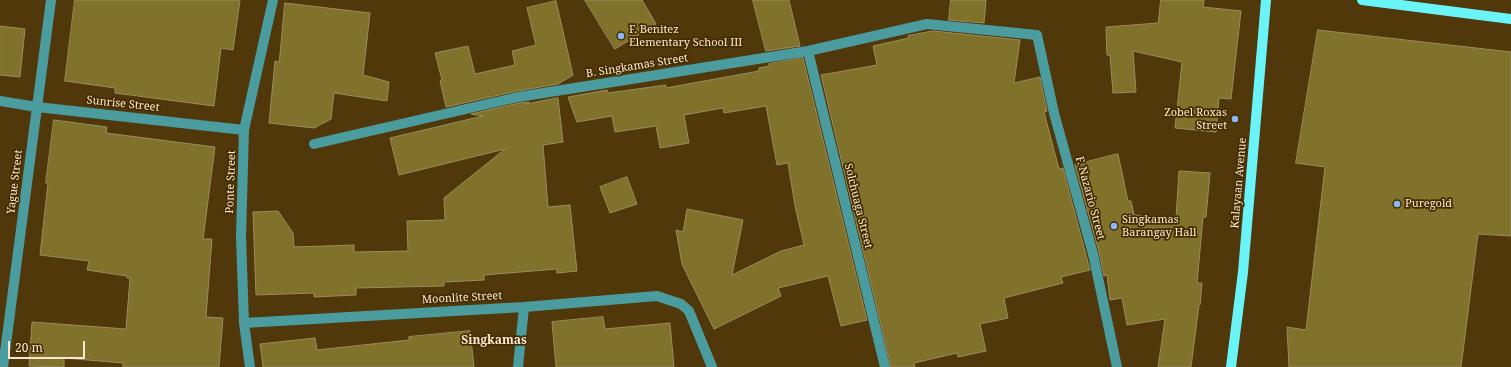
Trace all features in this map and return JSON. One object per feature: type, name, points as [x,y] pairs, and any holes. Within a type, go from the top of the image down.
[{"type":"main road","name":"Kalayaan Avenue","points":[[1231,367],[1243,272],[1266,0]]},
{"type":"main road","points":[[1362,0],[1511,19]]},
{"type":"street","name":"Yague Street","points":[[3,367],[51,0]]},
{"type":"street","name":"Ponte Street","points":[[250,367],[244,323],[241,237],[244,130],[273,0]]},
{"type":"street","name":"B. Singkamas Street","points":[[314,144],[518,97],[808,51],[927,24],[1037,35]]},
{"type":"street","name":"F. Nazario Street","points":[[1037,35],[1054,113],[1093,254],[1117,367]]},
{"type":"street","name":"Solchuaga Street","points":[[808,51],[885,367]]},
{"type":"street","name":"Sunrise Street","points":[[0,101],[37,107],[244,130]]},
{"type":"street","name":"Moonlite Street","points":[[244,323],[524,307],[657,296],[681,304],[689,311],[712,367]]},
{"type":"street","points":[[518,367],[524,307]]},
{"type":"building","points":[[75,0],[240,0],[233,50],[221,48],[214,106],[115,93],[115,88],[65,81]]},
{"type":"building","name":"F. Benitez Elementary School III","points":[[585,0],[642,0],[656,24],[615,49]]},
{"type":"building","points":[[753,0],[789,0],[800,46],[766,51]]},
{"type":"building","points":[[951,0],[986,0],[984,23],[949,20]]},
{"type":"building","points":[[1161,0],[1204,0],[1203,7],[1241,11],[1231,99],[1219,98],[1216,132],[1175,128],[1182,62],[1133,51],[1136,92],[1113,93],[1110,55],[1107,55],[1106,27],[1158,23]]},
{"type":"building","points":[[556,1],[573,75],[558,84],[517,91],[446,107],[440,81],[442,80],[435,53],[468,46],[475,74],[515,65],[512,51],[536,45],[527,8]]},
{"type":"building","points":[[285,3],[370,13],[363,75],[389,82],[387,101],[334,93],[331,119],[314,128],[269,123],[275,61],[279,62]]},
{"type":"building","points":[[0,26],[25,29],[20,77],[0,75]]},
{"type":"building","name":"Puregold","points":[[1318,30],[1511,52],[1511,236],[1478,234],[1461,367],[1289,367],[1287,327],[1306,330],[1325,167],[1296,163]]},
{"type":"building","points":[[933,31],[1020,40],[1014,83],[1040,77],[1047,111],[1044,112],[1059,169],[1063,168],[1090,270],[1061,277],[1063,283],[1004,298],[1008,318],[980,324],[986,351],[958,357],[957,353],[914,363],[915,367],[891,367],[821,75],[877,65],[873,46],[909,38],[908,36]]},
{"type":"building","points":[[803,58],[867,320],[841,326],[828,276],[778,288],[781,296],[714,329],[682,264],[676,230],[683,232],[687,209],[743,220],[732,275],[781,251],[804,245],[795,206],[788,163],[777,165],[766,106],[724,113],[723,108],[684,115],[689,143],[660,148],[656,126],[615,132],[612,116],[577,122],[568,97],[607,90],[608,93],[666,85],[666,88],[759,71],[759,68],[769,66],[769,64]]},
{"type":"building","points":[[558,98],[563,142],[543,145],[548,207],[570,205],[577,271],[557,273],[557,269],[484,275],[484,280],[444,282],[444,286],[356,288],[356,295],[314,297],[314,293],[256,295],[253,212],[278,211],[293,233],[294,247],[354,245],[354,252],[408,251],[407,221],[445,220],[444,198],[505,149],[399,175],[390,138],[483,116],[471,114],[519,103],[529,102],[526,104]]},
{"type":"building","points":[[54,120],[107,127],[106,133],[215,147],[203,239],[212,239],[206,317],[223,318],[219,367],[123,367],[123,363],[64,358],[64,367],[29,366],[32,322],[126,329],[130,278],[127,278],[127,276],[87,270],[89,261],[40,255],[48,183],[46,183]]},
{"type":"building","points":[[1118,154],[1128,201],[1131,201],[1134,215],[1176,218],[1179,171],[1210,173],[1206,217],[1203,217],[1197,283],[1202,283],[1200,305],[1191,367],[1158,367],[1165,319],[1127,325],[1122,298],[1110,300],[1107,275],[1104,276],[1099,252],[1075,165]]},
{"type":"building","points":[[627,177],[637,204],[610,213],[600,187]]},
{"type":"building","points":[[603,317],[605,329],[670,323],[674,367],[556,367],[552,322]]},
{"type":"building","points":[[470,331],[474,367],[263,367],[260,344],[315,338],[317,350],[409,340],[409,337]]},
{"type":"place","name":"F. Benitez Elementary School III","points":[[621,36]]},
{"type":"place","name":"Zobel Roxas Street","points":[[1235,119]]},
{"type":"place","name":"Puregold","points":[[1397,204]]},
{"type":"place","name":"Singkamas Barangay Hall","points":[[1114,226]]},
{"type":"district","name":"Singkamas","points":[[494,341]]}]
